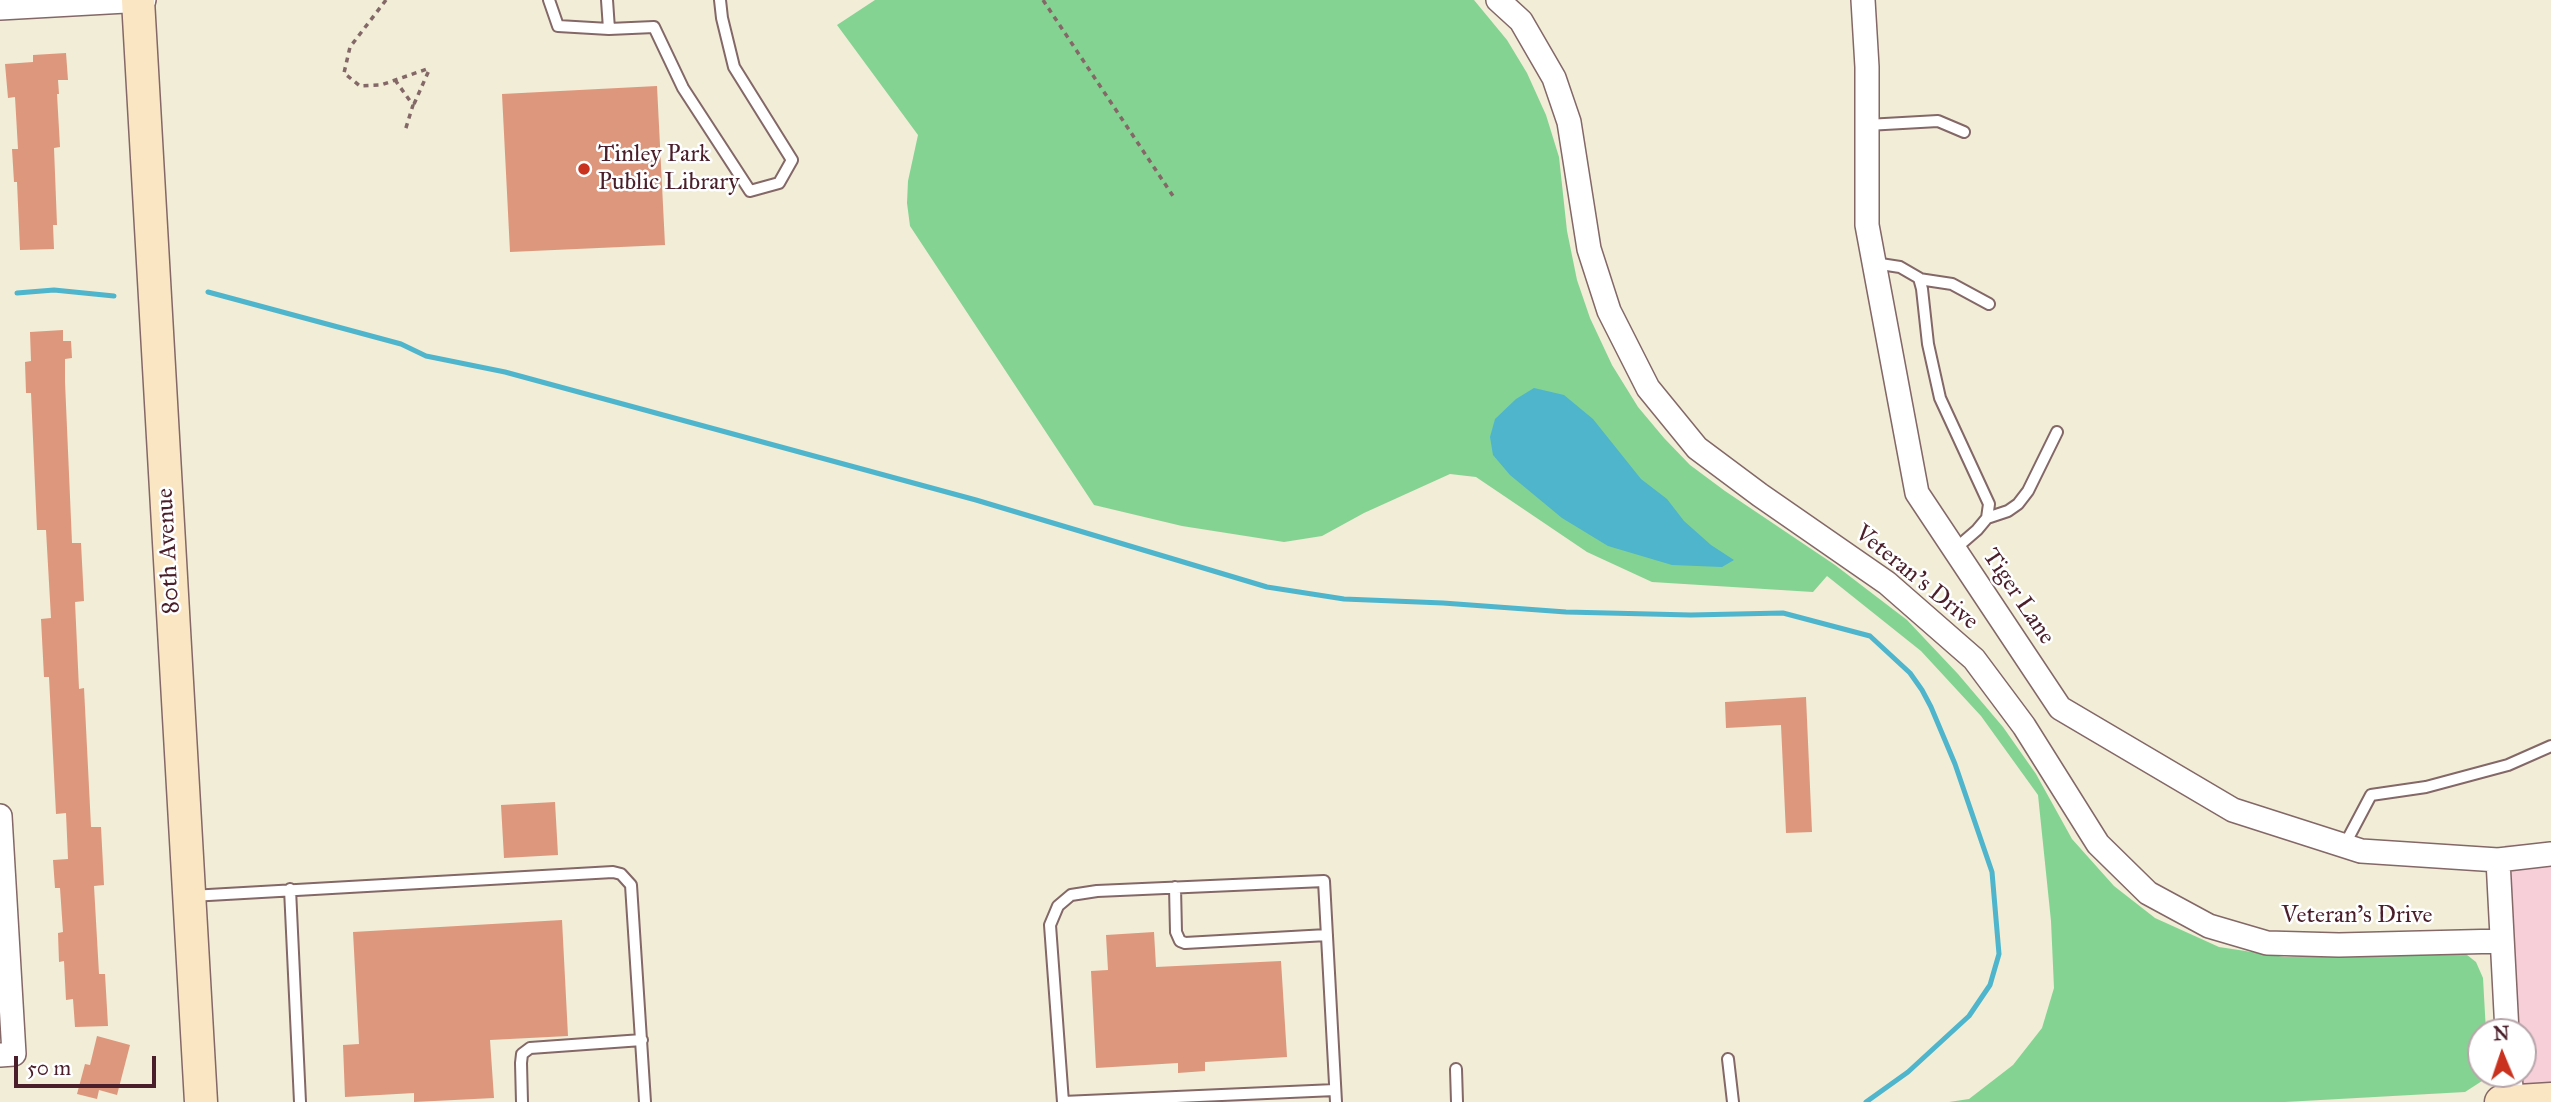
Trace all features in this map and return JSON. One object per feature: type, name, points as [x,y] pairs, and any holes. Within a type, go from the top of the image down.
[{"type":"street","name":"80th Avenue","points":[[138,0],[201,1102]]},
{"type":"street","points":[[0,8],[144,0]]},
{"type":"street","name":"Veteran's Drive","points":[[1498,0],[1521,21],[1554,78],[1569,122],[1589,249],[1609,311],[1648,388],[1697,448],[1888,583],[1974,659],[2024,726],[2098,845],[2148,894],[2209,926],[2267,943],[2339,945],[2502,941]]},
{"type":"street","name":"Tiger Lane","points":[[1863,0],[1867,67],[1867,225],[1917,492],[2060,708],[2233,810],[2344,846],[2361,851],[2498,860],[2551,854]]},
{"type":"street","points":[[0,816],[7,1054]]},
{"type":"street","points":[[2498,860],[2506,1018]]},
{"type":"street","points":[[2501,1102],[2551,1099]]},
{"type":"lane","points":[[549,0],[558,26],[610,29],[654,27],[684,88],[750,191],[779,183],[792,160],[734,67],[720,0]]},
{"type":"lane","points":[[607,0],[610,29]]},
{"type":"lane","points":[[1867,125],[1938,121],[1964,132]]},
{"type":"lane","points":[[1874,263],[1900,267],[1919,279],[1952,284],[1989,304]]},
{"type":"lane","points":[[1919,279],[1928,344],[1940,398],[1989,504],[1987,518],[1978,530],[1955,550]]},
{"type":"lane","points":[[1987,518],[2008,511],[2018,504],[2028,491],[2057,432]]},
{"type":"lane","points":[[2344,846],[2371,795],[2426,787],[2508,765],[2551,746]]},
{"type":"lane","points":[[189,896],[613,872],[621,874],[631,885],[645,1102]]},
{"type":"lane","points":[[1324,881],[1336,1096],[1063,1102],[1051,925],[1058,906],[1071,895],[1175,887],[1324,881]]},
{"type":"lane","points":[[1175,887],[1176,932],[1180,941],[1185,943],[1327,935]]},
{"type":"lane","points":[[290,889],[300,1102]]},
{"type":"lane","points":[[522,1102],[522,1054],[530,1048],[642,1040]]},
{"type":"lane","points":[[1728,1059],[1733,1102]]},
{"type":"lane","points":[[1456,1069],[1457,1102]]},
{"type":"path","points":[[386,0],[350,47],[345,73],[360,86],[381,85],[430,68],[413,105],[405,131]]},
{"type":"path","points":[[1043,0],[1173,195]]},
{"type":"path","points":[[395,80],[413,105]]},
{"type":"shaded area","points":[[2551,843],[2551,1102],[2517,1102],[2516,1088],[2537,1088],[2537,1018],[2513,1018],[2505,845]]},
{"type":"green space","points":[[875,0],[1474,0],[1507,40],[1527,73],[1546,115],[1559,157],[1567,231],[1577,280],[1590,318],[1612,365],[1638,407],[1664,438],[1690,465],[1835,565],[1907,620],[2003,727],[2036,774],[2072,839],[2114,886],[2155,918],[2219,947],[2285,957],[2462,951],[2476,962],[2483,978],[2485,1018],[2467,1018],[2467,1088],[2471,1088],[2465,1092],[2285,1102],[1949,1102],[1969,1099],[2013,1065],[2042,1028],[2054,988],[2051,921],[2038,795],[1981,716],[1921,651],[1827,576],[1813,592],[1652,582],[1587,552],[1476,477],[1450,474],[1364,513],[1322,536],[1284,542],[1182,526],[1094,505],[910,226],[908,181],[918,135],[837,25]]},
{"type":"water","points":[[1534,388],[1564,395],[1593,419],[1641,479],[1667,499],[1684,521],[1711,545],[1734,560],[1722,567],[1672,565],[1608,546],[1562,518],[1510,475],[1493,455],[1490,437],[1495,419],[1516,399]]},
{"type":"building","points":[[66,53],[68,80],[58,80],[57,94],[60,147],[54,148],[57,225],[53,225],[54,249],[20,250],[17,182],[14,182],[12,149],[18,149],[15,97],[8,98],[5,64],[33,62],[33,55]]},
{"type":"building","name":"Tinley Park Public Library","points":[[657,86],[665,245],[510,252],[502,94]]},
{"type":"building","points":[[63,330],[63,341],[71,341],[72,358],[65,359],[65,382],[72,543],[81,543],[84,601],[75,602],[79,689],[84,688],[91,827],[101,827],[104,885],[94,886],[99,974],[105,974],[108,1026],[75,1027],[73,999],[66,1000],[64,961],[59,962],[58,933],[63,932],[60,888],[55,888],[53,860],[68,859],[66,813],[56,814],[49,677],[44,677],[41,619],[51,618],[46,530],[37,530],[31,393],[26,393],[25,362],[31,361],[30,332]]},
{"type":"building","points":[[1806,697],[1812,832],[1786,833],[1781,725],[1726,728],[1725,702]]},
{"type":"building","points":[[555,802],[558,855],[504,858],[501,805]]},
{"type":"building","points":[[562,920],[568,1036],[490,1040],[494,1098],[414,1102],[414,1093],[345,1097],[343,1045],[359,1044],[353,932]]},
{"type":"building","points":[[1154,932],[1156,967],[1281,961],[1287,1057],[1205,1062],[1205,1071],[1178,1073],[1178,1063],[1096,1068],[1091,971],[1108,970],[1106,935]]},
{"type":"building","points":[[97,1036],[130,1045],[117,1095],[99,1090],[97,1099],[77,1094],[85,1064],[90,1065]]},
{"type":"waterway","points":[[17,293],[54,290],[114,296]]},
{"type":"waterway","points":[[208,292],[401,344],[426,356],[505,372],[976,500],[1267,587],[1344,599],[1566,612],[1691,615],[1783,613],[1870,636],[1910,673],[1922,690],[1955,764],[1992,872],[1999,954],[1990,985],[1969,1016],[1908,1072],[1866,1102]]},
{"type":"place","name":"Tinley Park Public Library","points":[[584,169]]}]
